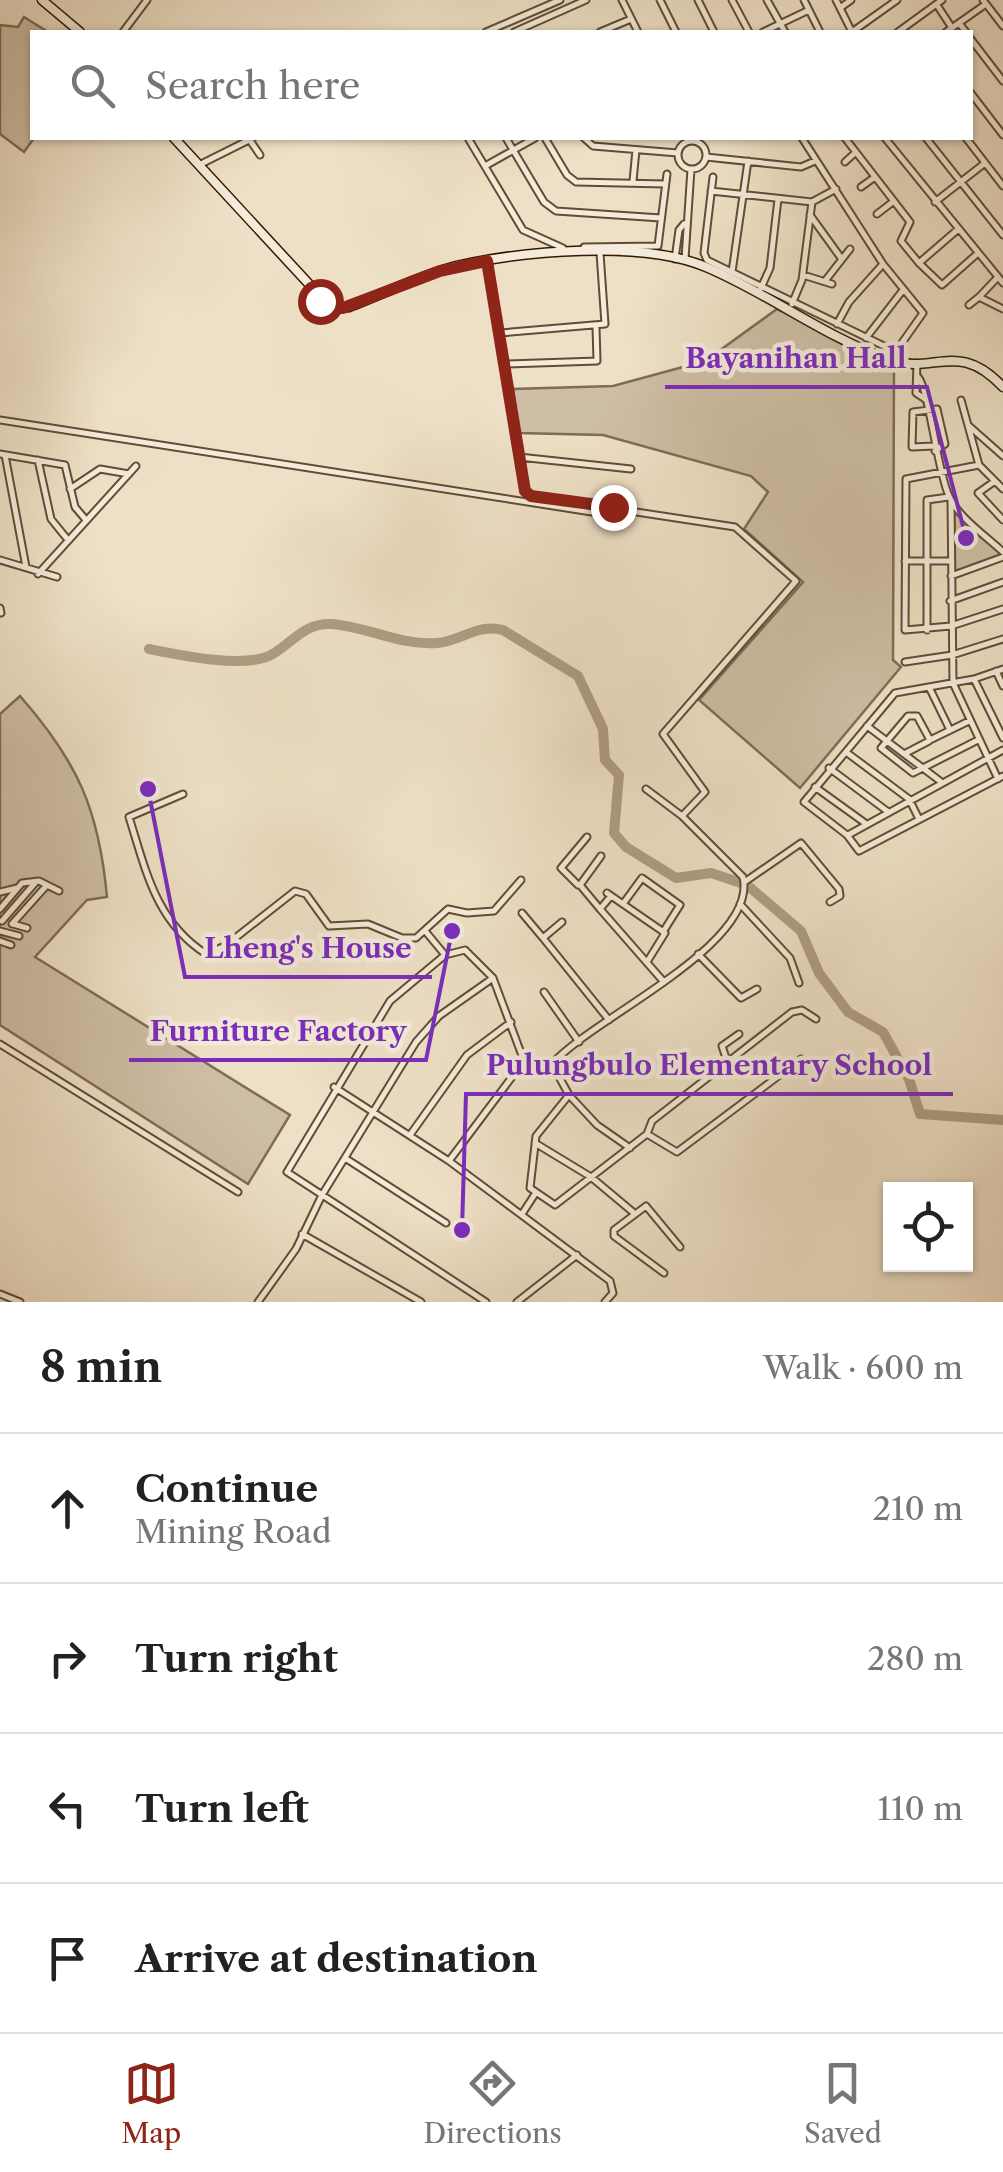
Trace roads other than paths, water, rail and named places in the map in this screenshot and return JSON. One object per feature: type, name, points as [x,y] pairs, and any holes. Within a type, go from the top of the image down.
[{"type":"street","points":[[124,30],[147,0]]},
{"type":"street","points":[[491,30],[560,0]]},
{"type":"street","points":[[518,30],[586,0]]},
{"type":"street","points":[[622,0],[637,30]]},
{"type":"street","points":[[660,0],[675,30]]},
{"type":"street","points":[[698,0],[713,30]]},
{"type":"street","points":[[732,0],[748,30]]},
{"type":"street","points":[[767,0],[783,30]]},
{"type":"street","points":[[804,0],[819,30]]},
{"type":"street","points":[[836,0],[851,30]]},
{"type":"street","points":[[840,8],[851,0]]},
{"type":"street","points":[[855,30],[896,0]]},
{"type":"street","points":[[45,1],[78,30]]},
{"type":"street","points":[[949,30],[984,2],[1003,26]]},
{"type":"street","points":[[901,30],[939,3],[963,30]]},
{"type":"street","points":[[995,15],[1003,9]]},
{"type":"street","points":[[766,30],[809,10]]},
{"type":"street","points":[[605,30],[631,19]]},
{"type":"street","points":[[973,42],[1003,81]]},
{"type":"street","points":[[973,96],[1003,136]]},
{"type":"street","points":[[176,140],[332,308],[349,306],[440,271],[487,261],[600,253],[680,260],[710,269],[883,356],[916,362],[956,360],[999,381],[1003,369]]},
{"type":"street","points":[[199,165],[247,140]]},
{"type":"street","points":[[252,140],[260,156]]},
{"type":"street","points":[[469,140],[522,230],[554,247],[655,248],[666,174]]},
{"type":"street","points":[[507,140],[544,202],[556,211],[661,218]]},
{"type":"street","points":[[485,166],[530,140]]},
{"type":"street","points":[[546,140],[572,180],[665,184]]},
{"type":"street","points":[[586,140],[593,146],[678,153]]},
{"type":"street","points":[[691,169],[680,162],[678,153],[692,140]]},
{"type":"street","points":[[691,169],[706,157],[695,140]]},
{"type":"street","points":[[713,177],[705,257],[866,338],[884,346],[902,345],[924,314],[882,264],[803,140]]},
{"type":"street","points":[[847,140],[912,225],[901,241],[942,285],[977,254]]},
{"type":"street","points":[[887,140],[1000,280],[968,305]]},
{"type":"street","points":[[928,140],[1003,235]]},
{"type":"street","points":[[968,140],[1003,186]]},
{"type":"street","points":[[633,182],[636,150]]},
{"type":"street","points":[[845,162],[856,152]]},
{"type":"street","points":[[706,157],[801,167],[816,160]]},
{"type":"street","points":[[732,272],[748,161]]},
{"type":"street","points":[[935,202],[985,162]]},
{"type":"street","points":[[680,260],[677,245],[684,224],[691,169]]},
{"type":"street","points":[[861,187],[876,176]]},
{"type":"street","points":[[711,191],[812,202],[836,189]]},
{"type":"street","points":[[761,288],[770,268],[778,198]]},
{"type":"street","points":[[878,214],[894,200]]},
{"type":"street","points":[[792,304],[802,274],[812,202]]},
{"type":"street","points":[[810,215],[841,258]]},
{"type":"street","points":[[680,260],[686,246],[684,224]]},
{"type":"street","points":[[920,263],[957,230]]},
{"type":"street","points":[[677,245],[686,246]]},
{"type":"street","points":[[802,274],[828,283],[850,248]]},
{"type":"street","points":[[500,334],[596,326],[606,320],[600,253]]},
{"type":"street","points":[[487,261],[525,491],[521,500]]},
{"type":"street","points":[[837,324],[849,302],[882,264]]},
{"type":"street","points":[[866,338],[903,290]]},
{"type":"street","points":[[979,297],[1003,309]]},
{"type":"street","points":[[505,364],[597,361],[596,326]]},
{"type":"street","points":[[916,362],[918,377],[926,386],[926,410],[934,448],[950,499],[953,683],[968,721],[1001,778],[859,851],[848,835],[805,804],[829,768],[895,693],[929,688],[953,683],[974,679],[1000,670],[1003,686]]},
{"type":"street","points":[[961,400],[979,465],[1003,490]]},
{"type":"street","points":[[903,448],[945,444],[936,409],[912,413],[912,447]]},
{"type":"street","points":[[0,420],[611,515]]},
{"type":"street","points":[[968,425],[1003,456]]},
{"type":"street","points":[[26,567],[3,455],[65,465],[75,507],[86,520]]},
{"type":"street","points":[[518,458],[631,469]]},
{"type":"street","points":[[38,460],[51,519],[68,540]]},
{"type":"street","points":[[979,465],[942,475],[906,477],[906,631],[951,626],[1003,610]]},
{"type":"street","points":[[38,574],[136,466]]},
{"type":"street","points":[[70,489],[100,470],[129,474]]},
{"type":"street","points":[[994,481],[978,494],[1003,520]]},
{"type":"street","points":[[0,491],[10,491]]},
{"type":"street","points":[[525,491],[531,496],[735,528],[796,581],[664,734],[705,790],[682,816]]},
{"type":"street","points":[[927,630],[927,498],[950,499],[1003,555],[951,576]]},
{"type":"street","points":[[0,560],[57,577]]},
{"type":"street","points":[[904,561],[951,561]]},
{"type":"street","points":[[950,602],[1003,582]]},
{"type":"street","points":[[905,662],[952,655],[1003,640]]},
{"type":"street","points":[[974,679],[1003,738]]},
{"type":"street","points":[[929,688],[950,730]]},
{"type":"street","points":[[930,740],[912,715],[881,748],[911,772],[978,740]]},
{"type":"street","points":[[906,753],[968,721]]},
{"type":"street","points":[[866,726],[941,782]]},
{"type":"street","points":[[848,835],[1003,750]]},
{"type":"street","points":[[846,752],[909,800],[918,819]]},
{"type":"street","points":[[829,768],[888,812]]},
{"type":"street","points":[[816,787],[865,824]]},
{"type":"street","points":[[646,789],[682,816],[745,884]]},
{"type":"street","points":[[183,794],[129,817],[149,882],[168,924],[206,954],[216,952],[285,896],[299,890],[329,926],[368,924],[409,939],[426,932],[448,908],[468,913],[494,911],[521,880]]},
{"type":"street","points":[[586,837],[561,868],[663,981]]},
{"type":"street","points":[[524,1061],[552,1064],[722,936],[740,904],[745,884],[801,843],[841,894],[830,902]]},
{"type":"street","points":[[580,887],[602,856]]},
{"type":"street","points":[[622,904],[642,878],[680,905],[664,932]]},
{"type":"street","points":[[26,928],[1,921],[37,881]]},
{"type":"street","points":[[0,892],[37,881],[59,891]]},
{"type":"street","points":[[12,924],[46,885]]},
{"type":"street","points":[[0,909],[18,888]]},
{"type":"street","points":[[600,909],[609,895],[664,932],[667,936],[647,962]]},
{"type":"street","points":[[740,904],[790,958],[800,983]]},
{"type":"street","points":[[522,913],[609,1020]]},
{"type":"street","points":[[543,938],[562,922]]},
{"type":"street","points":[[0,931],[19,936]]},
{"type":"street","points":[[426,932],[445,955]]},
{"type":"street","points":[[0,942],[12,944]]},
{"type":"street","points":[[486,1302],[286,1172],[334,1087],[390,1002],[445,955],[464,950],[493,978],[524,1061]]},
{"type":"street","points":[[698,954],[741,998],[757,988]]},
{"type":"street","points":[[258,1302],[426,1029],[493,978]]},
{"type":"street","points":[[544,992],[580,1043]]},
{"type":"street","points":[[569,1095],[539,1130],[534,1143],[529,1184],[554,1206],[647,1134],[648,1124],[792,1012],[802,1010],[816,1019]]},
{"type":"street","points":[[410,1135],[460,1062],[482,1039],[511,1022]]},
{"type":"street","points":[[727,1060],[722,1046],[739,1034]]},
{"type":"street","points":[[0,1044],[238,1192]]},
{"type":"street","points":[[647,1134],[677,1152],[801,1058]]},
{"type":"street","points":[[448,1161],[524,1061]]},
{"type":"street","points":[[552,1064],[569,1095],[597,1125],[630,1148]]},
{"type":"street","points":[[334,1087],[448,1161],[577,1255],[614,1286],[605,1302]]},
{"type":"street","points":[[534,1143],[590,1177],[634,1213]]},
{"type":"street","points":[[344,1158],[446,1223]]},
{"type":"street","points":[[522,1214],[536,1194]]},
{"type":"street","points":[[664,1273],[613,1234],[634,1213],[649,1207],[680,1247]]},
{"type":"street","points":[[302,1234],[420,1302]]},
{"type":"street","points":[[517,1302],[577,1255]]},
{"type":"street","points":[[0,1294],[20,1302]]},
{"type":"waterway","points":[[149,649],[211,660],[245,661],[271,655],[306,630],[321,625],[344,626],[423,643],[446,642],[486,629],[503,630],[578,676],[603,729],[605,760],[619,775],[614,833],[626,847],[676,878],[711,873],[747,885],[801,931],[819,973],[848,1012],[883,1032],[909,1079],[920,1114],[1003,1120]]},
{"type":"place","name":"Bayanihan Hall","points":[[966,538]]},
{"type":"place","name":"Lheng's House","points":[[148,789]]},
{"type":"place","name":"Furniture Factory","points":[[452,931]]},
{"type":"place","name":"Pulungbulo Elementary School","points":[[462,1230]]}]
